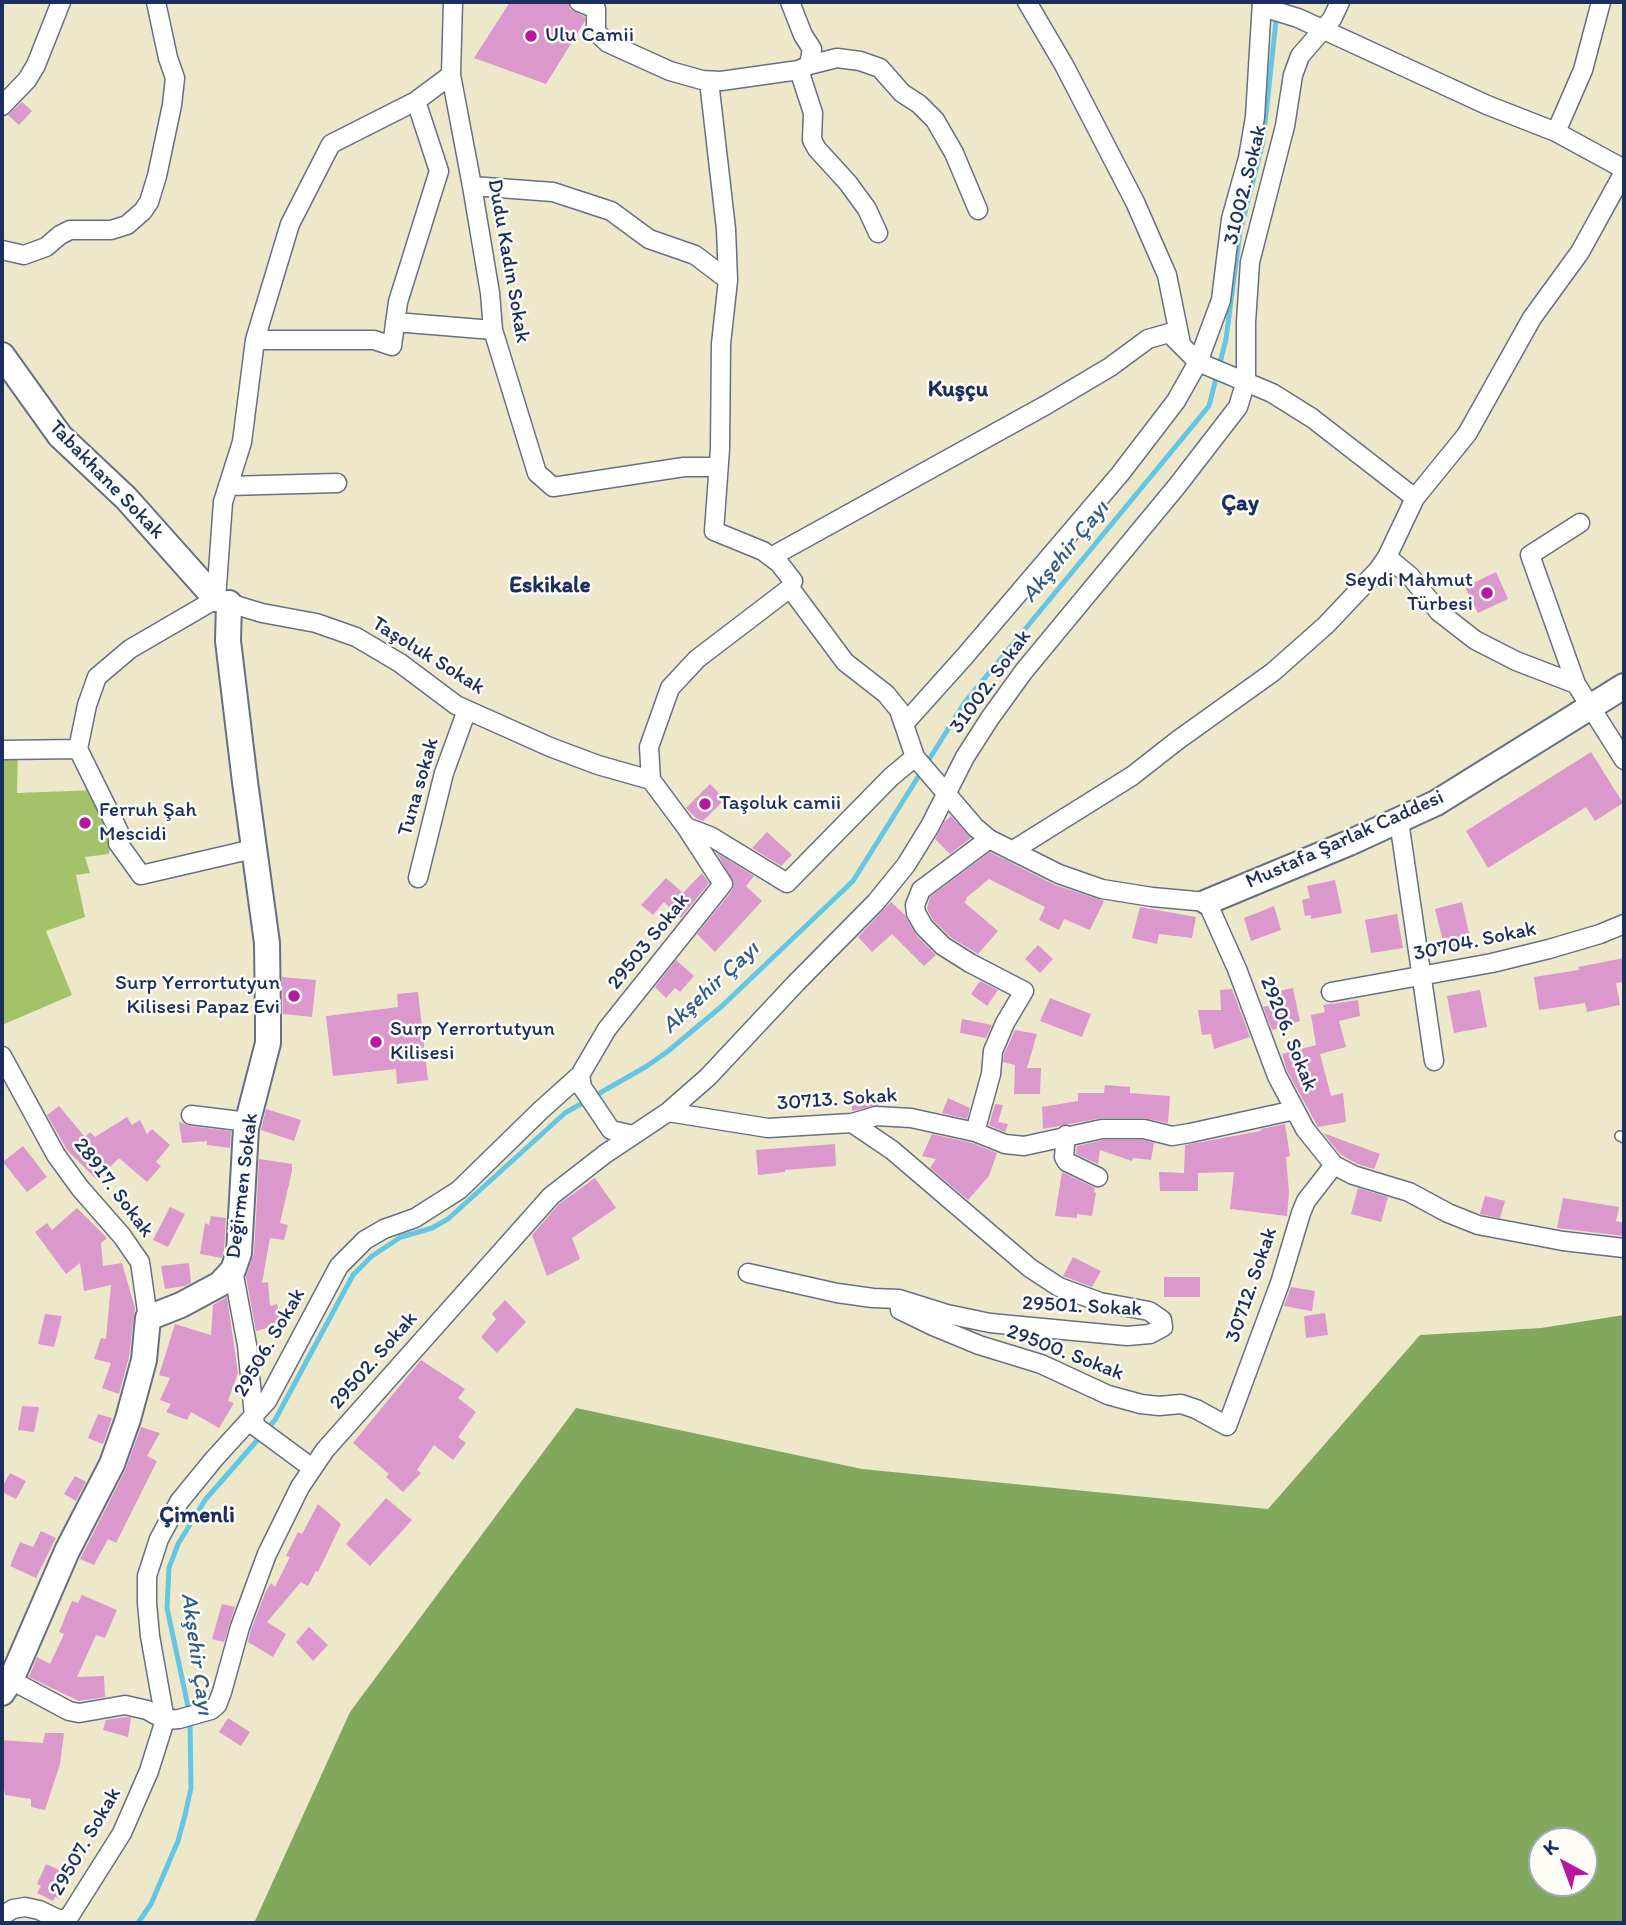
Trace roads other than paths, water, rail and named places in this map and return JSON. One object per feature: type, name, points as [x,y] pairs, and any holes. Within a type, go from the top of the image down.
[{"type":"street","points":[[2,106],[36,65],[61,2]]},
{"type":"street","points":[[2,250],[24,255],[46,247],[70,230],[111,230],[127,225],[144,211],[157,176],[175,79],[156,2]]},
{"type":"street","name":"Dudu Kadın Sokak","points":[[453,2],[451,75],[472,186],[494,330],[537,473],[553,487],[684,467],[718,467]]},
{"type":"street","points":[[579,2],[596,9],[596,32],[608,43],[670,71],[709,80],[721,81],[804,67],[837,58],[860,61],[880,68],[902,93],[919,104],[935,121],[954,153],[978,210]]},
{"type":"street","points":[[790,2],[811,49],[804,67],[813,113],[811,140],[867,209],[878,233]]},
{"type":"street","points":[[1027,2],[1070,76],[1135,202],[1167,275],[1181,344]]},
{"type":"street","name":"31002. Sokak","points":[[668,1112],[708,1077],[803,975],[876,902],[906,865],[930,826],[965,757],[1003,699],[1238,407],[1246,381],[1248,293],[1255,237],[1278,157],[1293,75],[1300,56],[1332,19],[1340,2]]},
{"type":"street","points":[[1556,132],[1583,70],[1601,2]]},
{"type":"street","points":[[904,724],[1120,474],[1176,401],[1198,362],[1221,300],[1231,219],[1248,158],[1255,117],[1262,4],[1487,105],[1556,132],[1624,170],[1580,252],[1532,318],[1467,435],[1415,498],[1378,570],[1326,625],[1273,673],[1132,776],[1012,852]]},
{"type":"street","points":[[253,849],[141,875],[118,843],[121,836],[78,749],[87,705],[97,677],[130,649],[222,601],[223,502],[242,442],[255,340],[290,224],[331,144],[416,101],[451,75]]},
{"type":"street","points":[[709,80],[726,229],[728,280],[721,344],[714,531],[771,556],[793,581],[790,588],[697,659],[670,688],[649,747],[650,780],[686,827],[710,836],[787,883],[891,777],[915,757]]},
{"type":"street","points":[[255,340],[374,340],[392,346],[398,302],[439,171],[416,101]]},
{"type":"street","points":[[472,186],[553,192],[611,211],[649,239],[695,254],[728,280]]},
{"type":"street","points":[[395,322],[494,330]]},
{"type":"street","points":[[771,556],[1057,398],[1110,367],[1148,339],[1169,333],[1198,362],[1272,393],[1312,418],[1415,498]]},
{"type":"street","name":"Tabakhane Sokak","points":[[2,355],[60,436],[126,498],[222,601]]},
{"type":"street","points":[[228,486],[337,483]]},
{"type":"street","points":[[1580,523],[1530,555],[1576,684],[1624,760]]},
{"type":"street","points":[[1387,557],[1410,576],[1439,612],[1475,640],[1516,661],[1576,684]]},
{"type":"street","points":[[790,588],[845,662],[886,694],[899,710],[915,757],[975,827],[989,839],[1059,874],[1102,889],[1208,902]]},
{"type":"street","name":"Taşoluk Sokak","points":[[222,601],[262,613],[316,624],[356,637],[400,663],[456,705],[550,747],[650,780]]},
{"type":"street","name":"Değirmen Sokak","points":[[148,1318],[181,1305],[220,1284],[233,1270],[239,1253],[244,1149],[248,1122],[268,1043],[267,943],[222,601]]},
{"type":"street","name":"Mustafa Şarlak Caddesi","points":[[1208,902],[1436,803],[1624,686]]},
{"type":"street","name":"Tuna sokak","points":[[418,878],[444,773],[467,710]]},
{"type":"street","points":[[2,750],[78,749]]},
{"type":"street","points":[[1399,821],[1434,1060]]},
{"type":"street","name":"29503 Sokak","points":[[581,1081],[607,1029],[723,884],[686,827]]},
{"type":"street","points":[[975,1132],[991,1074],[993,1051],[1005,1023],[1024,991],[943,946],[924,927],[916,913],[915,905],[921,891],[989,839]]},
{"type":"street","name":"29206. Sokak","points":[[1208,902],[1237,969],[1277,1076],[1305,1129],[1334,1166],[1353,1175],[1409,1192],[1448,1213],[1478,1225],[1621,1246]]},
{"type":"street","name":"30704. Sokak","points":[[1331,992],[1492,963],[1600,934],[1624,924]]},
{"type":"street","name":"28917. Sokak","points":[[2,1056],[57,1155],[140,1262],[148,1318]]},
{"type":"street","points":[[581,1081],[611,1130],[633,1135]]},
{"type":"street","name":"29506. Sokak","points":[[172,1720],[150,1636],[147,1576],[159,1539],[179,1503],[214,1459],[255,1421],[339,1266],[351,1253],[384,1229],[415,1218],[459,1190],[550,1101],[581,1081]]},
{"type":"street","name":"30713. Sokak","points":[[668,1112],[768,1128],[852,1123],[876,1116],[911,1118],[975,1132],[1005,1144],[1024,1146],[1066,1135],[1125,1127],[1172,1136],[1295,1110]]},
{"type":"street","name":"29502. Sokak","points":[[172,1720],[212,1710],[217,1705],[240,1627],[304,1463],[349,1422],[537,1210],[577,1175],[668,1112]]},
{"type":"street","points":[[191,1115],[248,1122]]},
{"type":"street","name":"29501. Sokak","points":[[748,1273],[837,1293],[899,1299],[970,1320],[1140,1336],[1163,1327],[1162,1320],[1149,1311],[1100,1302],[1059,1287],[1030,1268],[892,1150],[852,1123]]},
{"type":"street","points":[[1066,1135],[1064,1157],[1067,1162],[1098,1177]]},
{"type":"street","name":"30712. Sokak","points":[[1227,1426],[1279,1283],[1301,1213],[1306,1201],[1334,1166]]},
{"type":"street","points":[[233,1270],[247,1345],[255,1421],[304,1463]]},
{"type":"street","name":"29500. Sokak","points":[[899,1299],[901,1310],[979,1345],[1041,1364],[1122,1400],[1159,1406],[1181,1404],[1227,1426]]},
{"type":"street","points":[[148,1318],[144,1360],[112,1464],[67,1551],[6,1686],[69,1712],[79,1713],[125,1705],[148,1710],[172,1720]]},
{"type":"street","name":"29507. Sokak","points":[[2,1916],[13,1909],[26,1907],[60,1920],[69,1917],[77,1908],[131,1815],[172,1720]]},
{"type":"waterway","name":"Akşehir Çayı","points":[[189,1711],[167,1608],[169,1568],[178,1544],[205,1500],[275,1420],[353,1275],[372,1256],[401,1237],[432,1228],[448,1219],[565,1113],[667,1052],[722,1006],[853,881],[965,702],[1209,406],[1226,339],[1240,232],[1263,142],[1278,2]]},
{"type":"waterway","name":"Akşehir Çayı","points":[[138,1923],[151,1904],[178,1841],[185,1815],[191,1788],[190,1721]]},
{"type":"place","name":"Ulu Camii","points":[[531,36]]},
{"type":"place","name":"Seydi Mahmut Türbesi","points":[[1487,593]]},
{"type":"place","name":"Taşoluk camii","points":[[705,804]]},
{"type":"place","name":"Ferruh Şah Mescidi","points":[[85,823]]},
{"type":"place","name":"Surp Yerrortutyun Kilisesi Papaz Evi","points":[[294,996]]},
{"type":"place","name":"Surp Yerrortutyun Kilisesi","points":[[376,1042]]},
{"type":"district","name":"Kuşçu","points":[[958,390]]},
{"type":"district","name":"Çay","points":[[1240,504]]},
{"type":"district","name":"Eskikale","points":[[550,586]]},
{"type":"district","name":"Çimenli","points":[[197,1516]]}]
